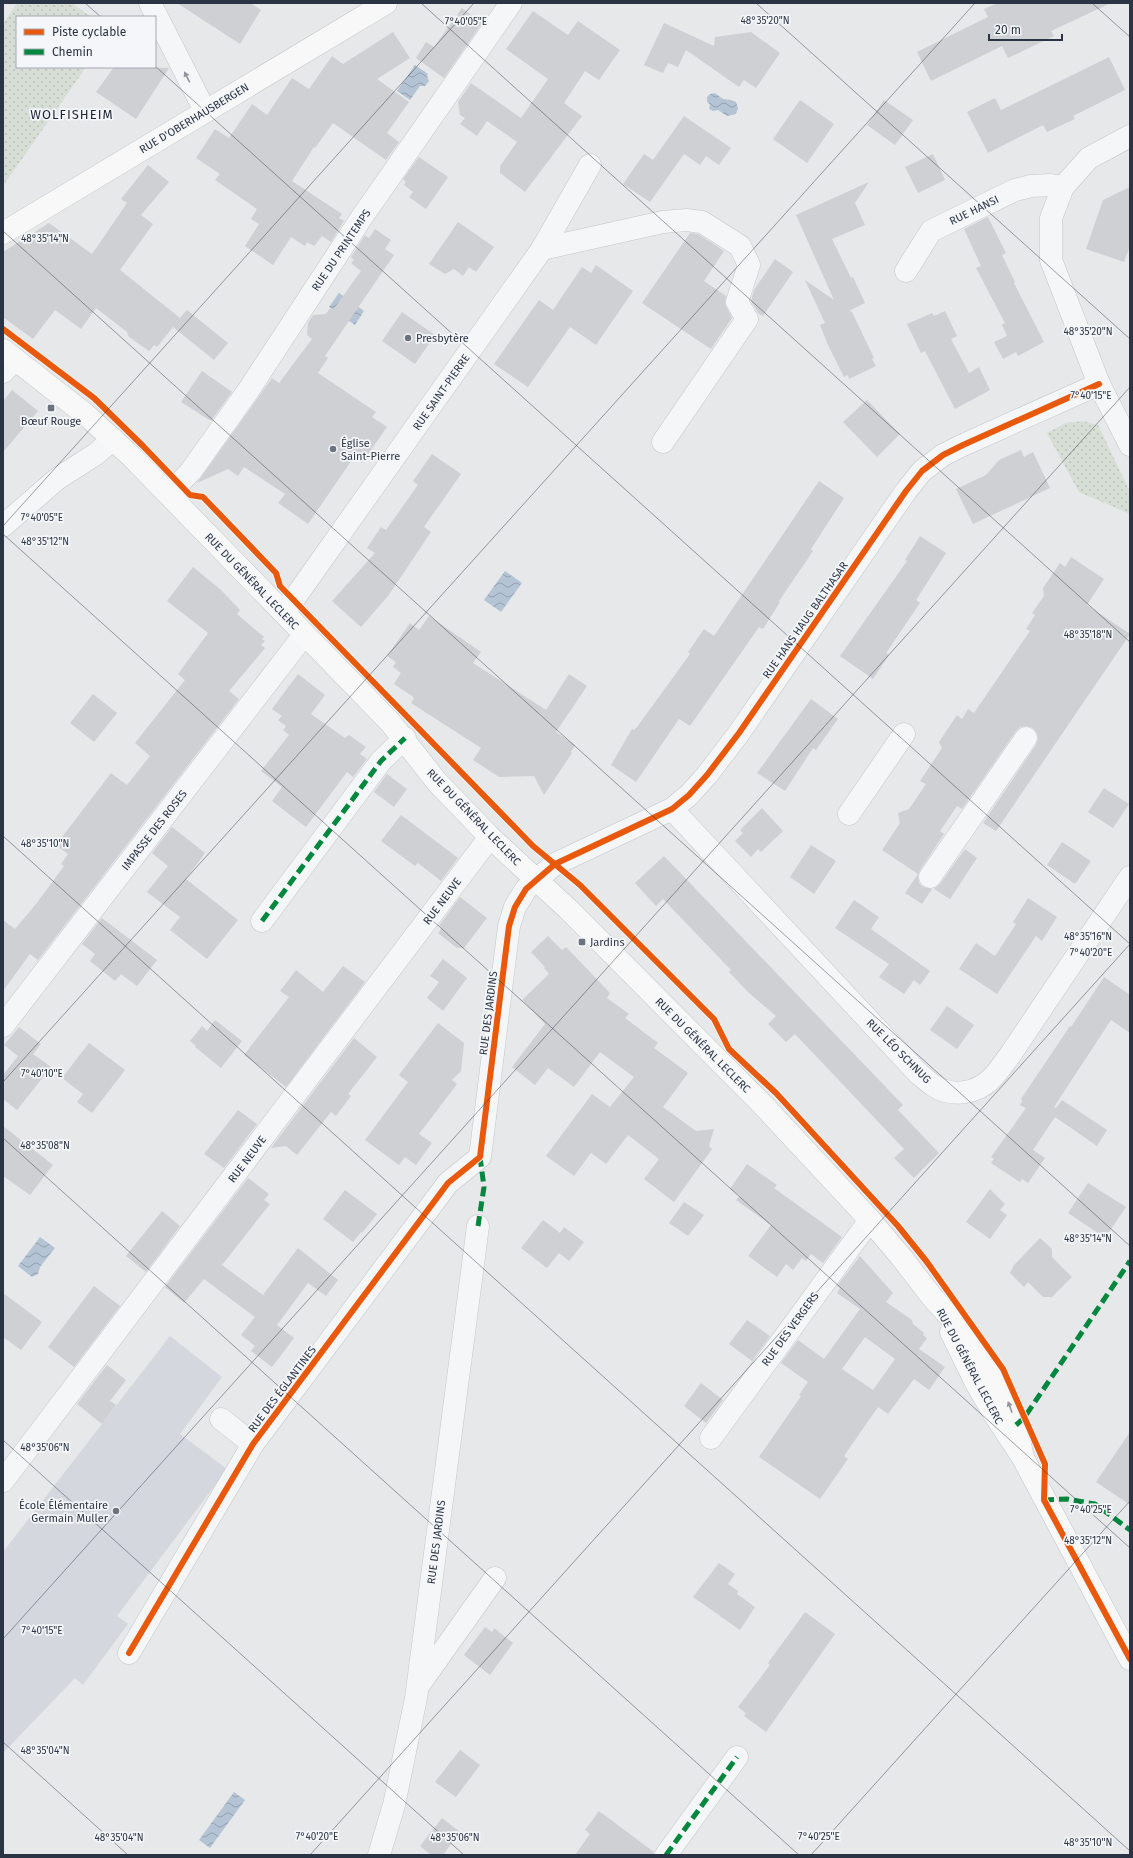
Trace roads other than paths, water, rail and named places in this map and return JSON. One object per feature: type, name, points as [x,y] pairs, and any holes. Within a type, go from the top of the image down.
[{"type":"main road","name":"RUE D'OBERHAUSBERGEN","points":[[3,233],[386,3]]},
{"type":"main road","name":"RUE DU GÉNÉRAL LECLERC","points":[[7,360],[85,414],[114,439],[405,738],[437,782],[490,837],[568,909],[762,1104],[870,1220],[932,1297],[976,1383],[994,1414],[1023,1458],[1130,1659]]},
{"type":"street","points":[[150,3],[205,112]]},
{"type":"street","name":"RUE DU PRINTEMPS","points":[[169,494],[191,471],[248,390],[362,217],[511,3]]},
{"type":"street","points":[[1130,136],[1089,158],[1063,188],[1051,218],[1052,260],[1099,384],[1130,445]]},
{"type":"street","name":"RUE SAINT-PIERRE","points":[[284,613],[542,248],[590,165]]},
{"type":"street","name":"RUE HANSI","points":[[906,271],[931,230],[1015,190],[1031,186],[1051,185],[1063,188]]},
{"type":"street","points":[[542,248],[663,222],[686,220],[702,222],[740,246],[749,264],[737,302],[747,319],[663,442]]},
{"type":"street","name":"RUE HANS HAUG BALTHASAR","points":[[536,880],[561,860],[672,808],[689,794],[707,775],[739,733],[922,470],[943,455],[963,445],[1099,384]]},
{"type":"street","points":[[3,526],[57,479],[96,454],[114,439]]},
{"type":"street","name":"IMPASSE DES ROSES","points":[[3,1026],[304,635]]},
{"type":"street","points":[[849,814],[904,734]]},
{"type":"street","points":[[262,921],[380,761],[405,738]]},
{"type":"street","points":[[930,877],[1026,738]]},
{"type":"street","name":"RUE LÉO SCHNUG","points":[[672,808],[917,1072],[934,1086],[950,1092],[964,1092],[978,1089],[991,1079],[1010,1055],[1130,877]]},
{"type":"street","name":"RUE NEUVE","points":[[3,1481],[490,837]]},
{"type":"street","name":"RUE DES JARDINS","points":[[480,1157],[509,926],[515,907],[526,889],[536,880]]},
{"type":"street","name":"RUE DES ÉGLANTINES","points":[[129,1653],[253,1444],[448,1183],[480,1157]]},
{"type":"street","name":"RUE DES VERGERS","points":[[711,1438],[870,1220]]},
{"type":"street","name":"RUE DES JARDINS","points":[[379,1855],[394,1805],[418,1686],[478,1226]]},
{"type":"street","points":[[221,1418],[253,1444]]},
{"type":"street","points":[[418,1686],[495,1578]]},
{"type":"street","points":[[666,1855],[737,1757]]},
{"type":"water","points":[[415,65],[428,74],[427,76],[429,81],[425,86],[420,86],[410,100],[397,91]]},
{"type":"water","points":[[715,93],[723,99],[736,102],[738,108],[736,114],[727,116],[718,110],[713,111],[709,109],[710,105],[707,101],[707,97],[710,94]]},
{"type":"water","points":[[339,293],[364,311],[355,325],[329,307]]},
{"type":"water","points":[[505,571],[522,583],[501,612],[484,600]]},
{"type":"water","points":[[40,1237],[55,1248],[40,1267],[38,1274],[32,1277],[18,1266]]},
{"type":"water","points":[[234,1792],[245,1800],[210,1848],[199,1840]]},
{"type":"place","name":"Presbytère","points":[[408,338]]},
{"type":"place","name":"Bœuf Rouge","points":[[51,408]]},
{"type":"place","name":"Église Saint-Pierre","points":[[333,449]]},
{"type":"place","name":"Jardins","points":[[582,942]]},
{"type":"place","name":"École Élémentaire Germain Muller","points":[[116,1511]]},
{"type":"district","name":"WOLFISHEIM","points":[[72,114]]}]
